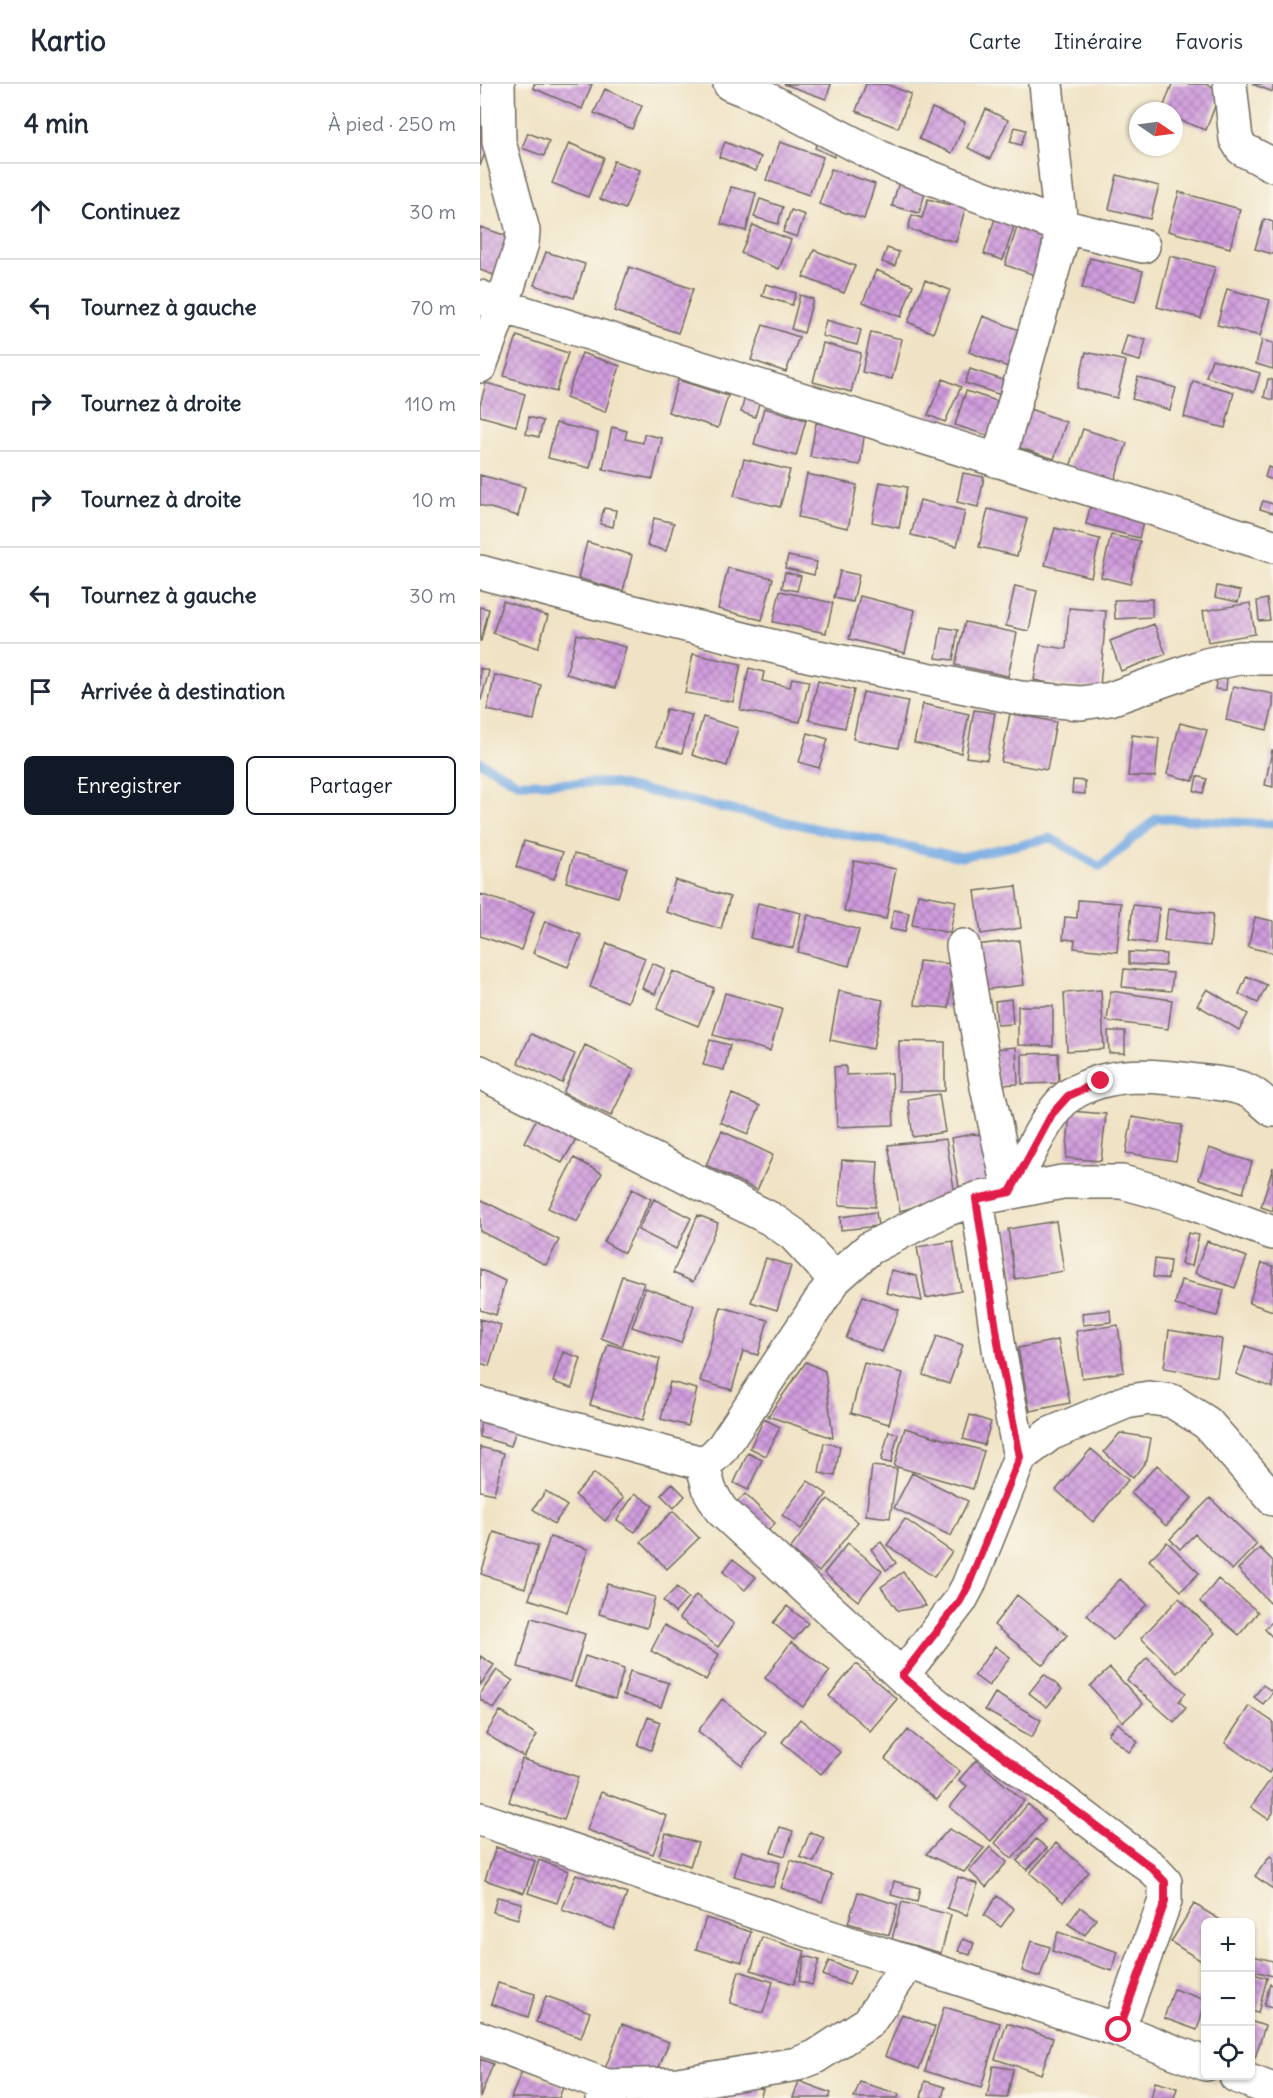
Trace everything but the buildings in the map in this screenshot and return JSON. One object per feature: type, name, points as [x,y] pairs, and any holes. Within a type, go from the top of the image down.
[{"type":"street","points":[[480,366],[491,301],[522,243],[523,231],[499,142],[498,84]]},
{"type":"street","points":[[730,84],[765,98],[891,163],[1061,226],[1143,246]]},
{"type":"street","points":[[998,460],[1059,248],[1061,226],[1046,84]]},
{"type":"street","points":[[1230,84],[1236,139],[1242,149],[1273,165]]},
{"type":"street","points":[[491,301],[1273,546]]},
{"type":"street","points":[[480,572],[797,652],[1020,698],[1081,703],[1110,699],[1206,665],[1239,658],[1273,658]]},
{"type":"street","points":[[963,946],[987,1087],[1010,1192]]},
{"type":"street","points":[[480,1072],[771,1219],[793,1234],[835,1280]]},
{"type":"street","points":[[1010,1192],[1052,1114],[1068,1096],[1101,1081],[1127,1076],[1168,1077],[1225,1084],[1248,1091],[1273,1110]]},
{"type":"street","points":[[480,1404],[702,1463],[713,1457],[723,1447],[835,1280],[870,1248],[945,1210],[976,1199],[1062,1182],[1122,1182],[1173,1196],[1273,1233]]},
{"type":"street","points":[[976,1199],[1000,1355],[1020,1457]]},
{"type":"street","points":[[902,1676],[960,1601],[1020,1457],[1050,1434],[1126,1402],[1149,1398],[1172,1401],[1207,1423],[1273,1498]]},
{"type":"street","points":[[702,1463],[710,1491],[721,1510],[902,1676],[960,1724],[1151,1867],[1165,1882],[1165,1902],[1119,2030]]},
{"type":"street","points":[[480,1819],[1119,2030],[1201,2062]]},
{"type":"street","points":[[480,2038],[605,2092],[678,2084],[797,2064],[815,2057],[869,2022],[909,1962]]},
{"type":"street","points":[[1247,2080],[1273,2090]]},
{"type":"waterway","points":[[480,762],[518,783],[610,783],[819,829],[961,857],[1051,838],[1100,867],[1157,818],[1273,824]]},
{"type":"route","points":[[1101,1081],[1068,1096],[1052,1114],[1010,1192],[976,1199],[1000,1355],[1020,1457],[960,1601],[902,1676],[960,1724],[1151,1867],[1165,1882],[1165,1902],[1119,2030]]}]
